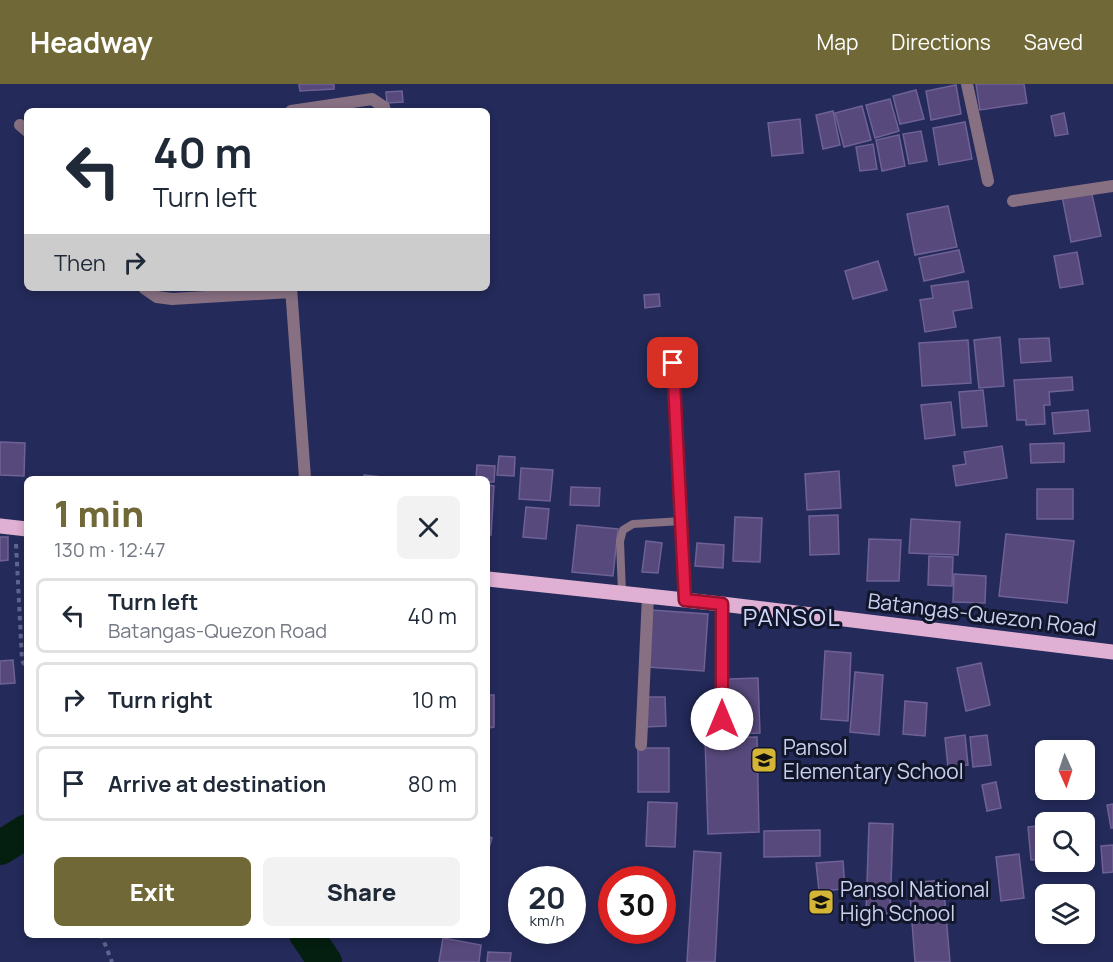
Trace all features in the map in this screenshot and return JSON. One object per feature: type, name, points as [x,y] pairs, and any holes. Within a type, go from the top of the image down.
[{"type":"main road","name":"Batangas-Quezon Road","points":[[490,579],[722,604],[1113,652]]},
{"type":"street","points":[[966,84],[988,181]]},
{"type":"street","points":[[311,108],[372,99],[384,108]]},
{"type":"street","points":[[1013,201],[1113,186]]},
{"type":"street","points":[[148,291],[157,297],[172,299],[278,291]]},
{"type":"street","points":[[291,291],[305,476]]},
{"type":"street","points":[[641,745],[648,596]]},
{"type":"street","points":[[722,604],[722,719]]},
{"type":"lane","points":[[673,363],[685,600]]},
{"type":"lane","points":[[622,593],[620,541],[623,530],[633,524],[682,521]]},
{"type":"path","points":[[14,528],[24,664]]},
{"type":"path","points":[[103,938],[112,962]]},
{"type":"building","points":[[299,84],[334,84],[334,89],[300,91]]},
{"type":"building","points":[[976,84],[1024,84],[1027,103],[980,110]]},
{"type":"building","points":[[956,85],[961,114],[931,120],[926,91]]},
{"type":"building","points":[[916,90],[924,119],[900,124],[893,96]]},
{"type":"building","points":[[402,91],[403,102],[387,103],[386,92]]},
{"type":"building","points":[[890,99],[899,131],[875,138],[866,105]]},
{"type":"building","points":[[862,106],[871,140],[844,147],[835,113]]},
{"type":"building","points":[[833,111],[840,145],[823,149],[816,115]]},
{"type":"building","points":[[1064,113],[1068,134],[1055,136],[1051,116]]},
{"type":"building","points":[[800,119],[803,153],[772,156],[768,123]]},
{"type":"building","points":[[965,122],[972,159],[939,165],[933,128]]},
{"type":"building","points":[[921,131],[927,161],[909,164],[903,134]]},
{"type":"building","points":[[899,135],[905,166],[882,171],[876,140]]},
{"type":"building","points":[[873,144],[877,169],[860,171],[856,147]]},
{"type":"building","points":[[1091,190],[1101,236],[1071,242],[1062,196]]},
{"type":"building","points":[[948,206],[957,247],[915,255],[907,214]]},
{"type":"building","points":[[959,250],[964,272],[924,281],[919,258]]},
{"type":"building","points":[[1077,252],[1083,284],[1060,288],[1054,256]]},
{"type":"building","points":[[878,261],[887,290],[853,299],[845,271]]},
{"type":"building","points":[[968,281],[972,308],[953,311],[956,327],[925,332],[920,300],[933,298],[931,286]]},
{"type":"building","points":[[659,294],[660,306],[645,308],[644,295]]},
{"type":"building","points":[[1000,337],[1004,386],[979,388],[974,340]]},
{"type":"building","points":[[1049,338],[1051,361],[1021,363],[1019,339]]},
{"type":"building","points":[[968,340],[971,383],[922,386],[919,343]]},
{"type":"building","points":[[1072,377],[1073,390],[1049,392],[1050,405],[1044,405],[1045,424],[1026,425],[1026,420],[1017,420],[1014,380]]},
{"type":"building","points":[[983,390],[987,426],[962,428],[959,392]]},
{"type":"building","points":[[951,402],[955,435],[925,439],[921,405]]},
{"type":"building","points":[[1088,410],[1090,431],[1054,434],[1052,413]]},
{"type":"building","points":[[0,442],[25,443],[24,476],[0,475]]},
{"type":"building","points":[[1064,443],[1064,462],[1031,463],[1030,444]]},
{"type":"building","points":[[1002,446],[1007,478],[956,486],[953,466],[966,464],[964,452]]},
{"type":"building","points":[[499,456],[515,457],[514,476],[497,475]]},
{"type":"building","points":[[477,465],[495,466],[494,482],[490,482],[490,476],[476,476]]},
{"type":"building","points":[[521,468],[553,470],[550,501],[519,499]]},
{"type":"building","points":[[839,471],[841,508],[807,510],[805,474]]},
{"type":"building","points":[[490,485],[494,486],[490,535]]},
{"type":"building","points":[[571,487],[600,488],[599,506],[570,505]]},
{"type":"building","points":[[1037,489],[1073,489],[1073,519],[1037,519]]},
{"type":"building","points":[[526,507],[549,509],[546,539],[523,537]]},
{"type":"building","points":[[838,515],[839,554],[810,555],[809,516]]},
{"type":"building","points":[[735,517],[762,518],[760,562],[733,561]]},
{"type":"building","points":[[911,519],[960,522],[958,555],[909,553]]},
{"type":"building","points":[[577,525],[618,529],[613,576],[572,572]]},
{"type":"building","points":[[1006,534],[1074,541],[1067,603],[999,596]]},
{"type":"building","points":[[0,537],[8,537],[8,560],[0,561]]},
{"type":"building","points":[[869,539],[901,540],[899,581],[867,581]]},
{"type":"building","points":[[646,541],[662,543],[658,573],[642,572]]},
{"type":"building","points":[[697,543],[724,545],[723,568],[695,566]]},
{"type":"building","points":[[929,556],[953,557],[952,586],[928,585]]},
{"type":"building","points":[[954,574],[986,576],[985,603],[953,602]]},
{"type":"building","points":[[651,610],[708,614],[704,671],[647,667]]},
{"type":"building","points":[[825,651],[851,653],[848,721],[821,719]]},
{"type":"building","points":[[13,660],[15,683],[0,684],[0,661]]},
{"type":"building","points":[[981,663],[990,705],[966,711],[957,668]]},
{"type":"building","points":[[855,672],[883,675],[879,735],[850,732]]},
{"type":"building","points":[[758,678],[760,733],[730,734],[729,679]]},
{"type":"building","points":[[490,695],[494,695],[494,727],[490,728]]},
{"type":"building","points":[[645,697],[665,697],[666,726],[645,727]]},
{"type":"building","points":[[905,701],[927,703],[925,736],[903,734]]},
{"type":"building","points":[[965,735],[968,765],[948,767],[945,738]]},
{"type":"building","points":[[987,735],[991,765],[973,767],[970,737]]},
{"type":"building","points":[[757,737],[759,832],[708,834],[705,738]]},
{"type":"building","points":[[638,748],[669,748],[669,792],[638,792]]},
{"type":"building","points":[[996,782],[1001,808],[987,811],[982,785]]},
{"type":"building","points":[[648,802],[677,803],[675,847],[646,846]]},
{"type":"building","points":[[1113,804],[1113,828],[1111,828],[1107,805]]},
{"type":"building","points":[[869,823],[893,824],[890,914],[866,913]]},
{"type":"building","points":[[1035,826],[1035,860],[1031,860],[1028,827]]},
{"type":"building","points":[[820,830],[820,856],[764,857],[764,831]]},
{"type":"building","points":[[1113,845],[1113,872],[1103,873],[1101,846]]},
{"type":"building","points":[[694,851],[721,853],[715,962],[687,962]]},
{"type":"building","points":[[1019,854],[1024,898],[1001,901],[996,857]]},
{"type":"building","points":[[843,861],[845,889],[819,891],[816,863]]},
{"type":"building","points":[[943,880],[950,962],[915,962],[909,883]]},
{"type":"building","points":[[443,938],[481,945],[479,962],[439,962]]},
{"type":"building","points":[[488,952],[511,953],[510,962],[487,962]]},
{"type":"waterway","points":[[0,848],[24,833]]},
{"type":"waterway","points":[[309,938],[325,962]]},
{"type":"place","name":"Pansol Elementary School","points":[[764,760]]},
{"type":"place","name":"Pansol National High School","points":[[821,902]]},
{"type":"district","name":"PANSOL","points":[[792,618]]},
{"type":"route","points":[[673,363],[685,600],[722,604],[722,719]]}]
